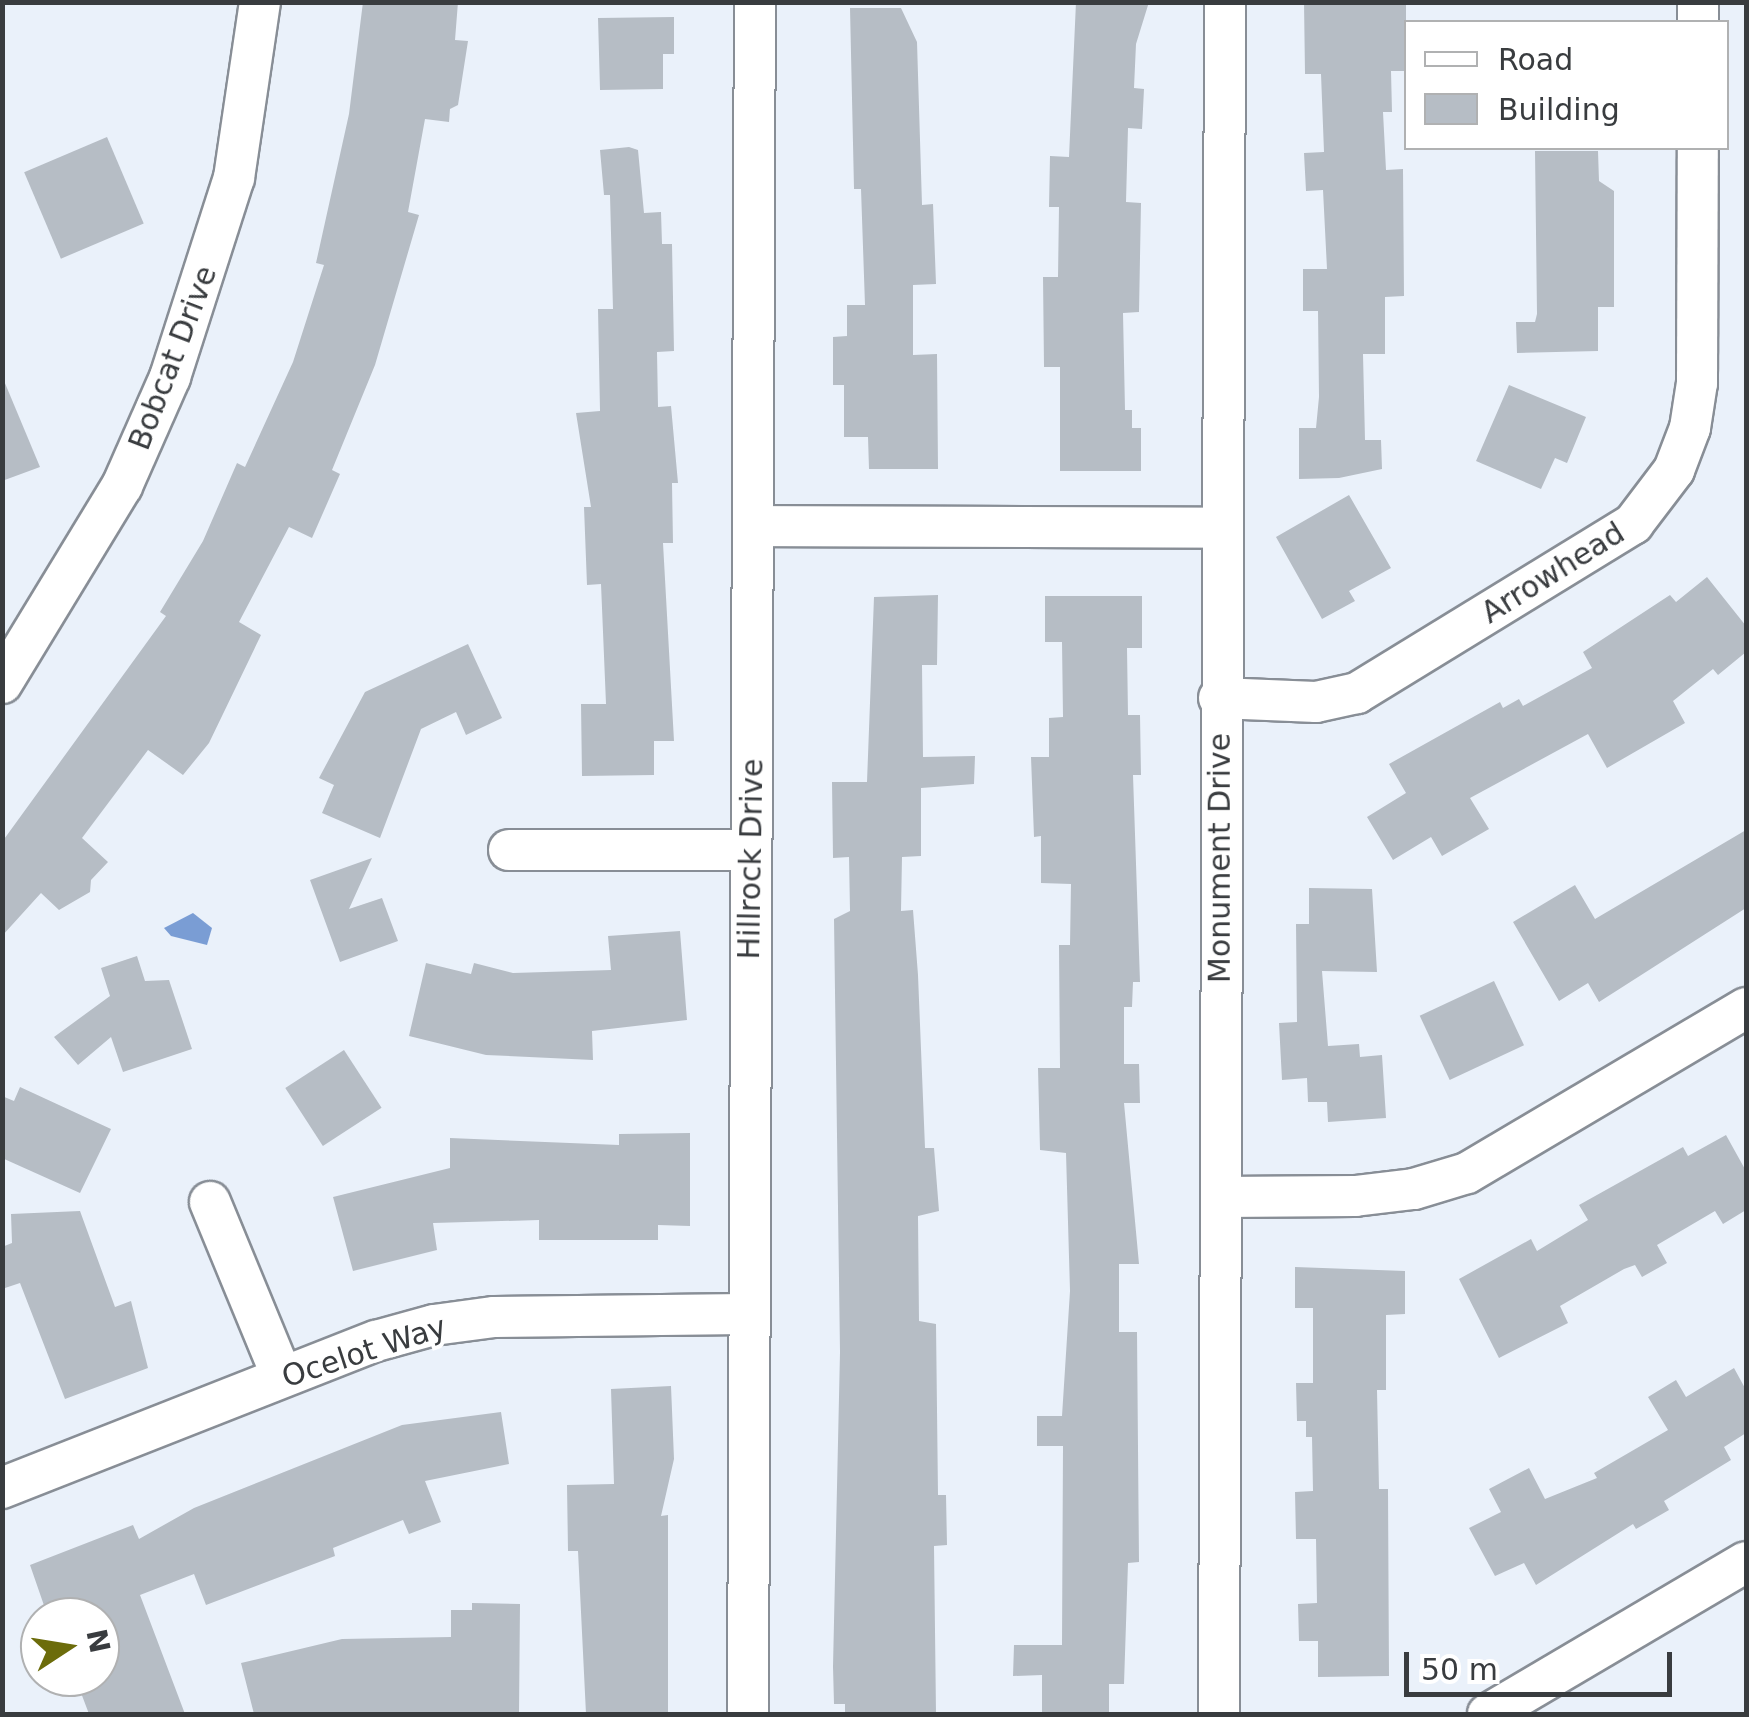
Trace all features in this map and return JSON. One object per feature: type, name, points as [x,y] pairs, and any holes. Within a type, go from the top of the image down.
[{"type":"street","name":"Bobcat Drive","points":[[2,683],[122,486],[170,377],[234,178],[260,2]]},
{"type":"street","name":"Hillrock Drive","points":[[748,1714],[745,1314],[755,526],[755,2]]},
{"type":"street","name":"Monument Drive","points":[[1219,1714],[1224,2]]},
{"type":"street","name":"Arrowhead","points":[[1219,698],[1316,702],[1357,693],[1633,524],[1674,470],[1690,428],[1697,383],[1698,150]]},
{"type":"street","points":[[755,526],[1220,528]]},
{"type":"street","points":[[510,850],[752,850]]},
{"type":"street","points":[[1222,1197],[1354,1196],[1414,1189],[1466,1173],[1746,1008]]},
{"type":"street","points":[[210,1202],[282,1377]]},
{"type":"street","name":"Ocelot Way","points":[[2,1488],[376,1341],[494,1317],[745,1314]]},
{"type":"street","points":[[1488,1714],[1746,1562]]},
{"type":"water","points":[[193,913],[212,928],[207,945],[171,936],[164,928]]},
{"type":"building","points":[[363,2],[458,2],[455,40],[468,41],[458,105],[450,109],[449,122],[425,119],[408,212],[419,215],[375,365],[332,470],[340,474],[312,538],[289,527],[239,622],[261,635],[209,743],[183,775],[148,750],[82,838],[108,862],[91,880],[90,892],[59,910],[41,893],[2,936],[2,842],[166,616],[160,612],[203,541],[237,463],[245,467],[293,362],[324,265],[316,263],[349,114]]},
{"type":"building","points":[[1076,2],[1149,2],[1136,44],[1134,88],[1144,89],[1142,129],[1128,128],[1126,202],[1141,203],[1139,312],[1123,313],[1125,410],[1132,410],[1132,428],[1141,428],[1141,471],[1060,471],[1060,367],[1044,367],[1043,277],[1058,277],[1059,207],[1049,207],[1050,156],[1069,157]]},
{"type":"building","points":[[1304,2],[1406,2],[1404,71],[1391,71],[1392,112],[1383,112],[1386,170],[1403,169],[1404,296],[1385,297],[1385,354],[1363,354],[1365,440],[1381,440],[1382,469],[1339,478],[1299,479],[1299,428],[1316,428],[1319,397],[1318,311],[1303,311],[1303,269],[1327,269],[1323,190],[1306,191],[1304,153],[1324,152],[1321,74],[1305,74]]},
{"type":"building","points":[[850,8],[901,8],[917,42],[922,205],[933,204],[936,284],[913,285],[913,355],[937,354],[938,469],[869,469],[868,437],[844,437],[844,385],[833,385],[833,337],[847,336],[847,305],[865,305],[861,189],[854,189]]},
{"type":"building","points":[[674,17],[674,54],[663,54],[663,89],[600,90],[598,18]]},
{"type":"building","points":[[107,137],[144,224],[61,259],[24,172]]},
{"type":"building","points":[[600,150],[638,150],[644,213],[661,212],[662,244],[672,244],[674,351],[657,352],[658,407],[671,406],[678,483],[672,483],[673,543],[663,543],[674,741],[654,741],[654,775],[582,776],[581,704],[606,704],[601,584],[587,585],[584,507],[591,507],[576,413],[600,411],[598,309],[613,309],[610,195],[604,195]]},
{"type":"building","points":[[1535,151],[1598,151],[1599,181],[1614,191],[1614,307],[1598,307],[1598,351],[1517,353],[1516,322],[1535,322],[1537,314]]},
{"type":"building","points":[[2,376],[40,467],[2,481]]},
{"type":"building","points":[[1509,385],[1586,417],[1567,463],[1555,458],[1541,489],[1476,461]]},
{"type":"building","points":[[1349,495],[1391,568],[1349,591],[1355,601],[1322,619],[1276,537]]},
{"type":"building","points":[[1707,577],[1746,626],[1746,652],[1718,675],[1713,669],[1673,701],[1685,723],[1607,768],[1588,734],[1470,798],[1489,829],[1442,856],[1431,837],[1393,860],[1367,817],[1406,793],[1389,764],[1500,702],[1503,708],[1519,699],[1523,706],[1592,668],[1583,652],[1670,595],[1676,602]]},
{"type":"building","points":[[938,595],[937,665],[922,665],[923,757],[975,756],[974,784],[921,788],[921,856],[902,857],[901,911],[913,910],[925,1148],[934,1148],[939,1211],[918,1216],[919,1321],[936,1324],[938,1495],[946,1495],[947,1545],[934,1546],[936,1714],[845,1714],[845,1704],[834,1704],[833,1667],[840,1352],[834,919],[850,911],[849,857],[833,858],[832,782],[867,782],[874,597]]},
{"type":"building","points":[[1045,596],[1142,596],[1142,648],[1127,648],[1128,715],[1140,715],[1141,775],[1133,775],[1140,982],[1133,982],[1132,1007],[1124,1007],[1124,1064],[1139,1064],[1140,1103],[1124,1103],[1139,1264],[1119,1264],[1119,1332],[1137,1332],[1139,1562],[1128,1563],[1124,1684],[1109,1684],[1109,1714],[1042,1714],[1042,1675],[1013,1676],[1014,1645],[1062,1645],[1063,1446],[1037,1446],[1037,1416],[1062,1416],[1070,1291],[1066,1153],[1040,1150],[1038,1068],[1060,1068],[1059,945],[1070,945],[1071,884],[1041,883],[1041,836],[1034,837],[1031,757],[1049,757],[1049,718],[1063,717],[1062,642],[1045,642]]},
{"type":"building","points":[[468,644],[502,718],[466,735],[456,712],[421,729],[380,838],[322,813],[334,785],[319,778],[365,692]]},
{"type":"building","points":[[1746,830],[1746,908],[1599,1002],[1588,983],[1559,1001],[1513,922],[1575,885],[1595,919]]},
{"type":"building","points":[[372,858],[349,909],[382,898],[398,941],[340,962],[310,880]]},
{"type":"building","points":[[1309,888],[1372,889],[1377,972],[1322,971],[1328,1046],[1359,1044],[1360,1057],[1382,1055],[1386,1118],[1328,1122],[1327,1102],[1308,1102],[1307,1078],[1282,1080],[1279,1023],[1297,1022],[1296,924],[1309,924]]},
{"type":"building","points":[[680,931],[687,1020],[592,1031],[593,1060],[486,1055],[409,1036],[426,963],[471,974],[474,963],[513,973],[611,970],[608,936]]},
{"type":"building","points":[[137,956],[145,981],[169,980],[192,1049],[123,1072],[111,1037],[78,1065],[54,1037],[110,996],[101,968]]},
{"type":"building","points":[[1494,981],[1524,1045],[1450,1080],[1420,1016]]},
{"type":"building","points":[[344,1050],[382,1108],[323,1146],[285,1088]]},
{"type":"building","points":[[20,1087],[111,1129],[80,1193],[2,1158],[2,1096],[14,1101]]},
{"type":"building","points":[[690,1133],[690,1226],[658,1225],[658,1240],[539,1240],[539,1220],[433,1223],[437,1250],[353,1271],[333,1197],[450,1168],[450,1138],[619,1145],[619,1134]]},
{"type":"building","points":[[1726,1135],[1746,1171],[1746,1210],[1723,1224],[1715,1211],[1657,1245],[1667,1263],[1642,1277],[1635,1265],[1624,1269],[1560,1306],[1568,1323],[1499,1358],[1459,1279],[1531,1239],[1537,1251],[1588,1220],[1579,1205],[1683,1147],[1688,1156]]},
{"type":"building","points":[[80,1211],[115,1307],[131,1301],[148,1368],[65,1399],[20,1283],[2,1289],[2,1247],[12,1243],[11,1214]]},
{"type":"building","points":[[1295,1267],[1405,1271],[1405,1314],[1386,1315],[1386,1390],[1377,1390],[1379,1489],[1388,1489],[1389,1676],[1318,1677],[1318,1641],[1299,1641],[1298,1604],[1317,1603],[1316,1539],[1296,1539],[1295,1492],[1313,1491],[1312,1437],[1306,1437],[1306,1421],[1297,1421],[1296,1383],[1313,1383],[1313,1308],[1295,1308]]},
{"type":"building","points":[[1734,1368],[1746,1390],[1746,1433],[1724,1447],[1731,1460],[1664,1501],[1669,1510],[1636,1529],[1633,1524],[1536,1585],[1524,1563],[1495,1576],[1469,1528],[1501,1512],[1489,1489],[1529,1468],[1545,1499],[1597,1478],[1594,1473],[1668,1430],[1648,1397],[1676,1380],[1686,1397]]},
{"type":"building","points":[[671,1386],[674,1459],[661,1516],[668,1515],[668,1714],[586,1714],[578,1551],[568,1551],[567,1485],[614,1484],[611,1389]]},
{"type":"building","points":[[501,1412],[509,1464],[425,1481],[441,1522],[409,1534],[403,1520],[333,1548],[335,1556],[206,1605],[194,1574],[140,1595],[185,1714],[89,1714],[83,1697],[120,1697],[120,1597],[41,1597],[30,1565],[133,1525],[139,1539],[194,1508],[402,1425]]},
{"type":"building","points":[[472,1603],[520,1604],[519,1714],[254,1714],[241,1663],[342,1639],[451,1637],[451,1610],[472,1610]]}]
